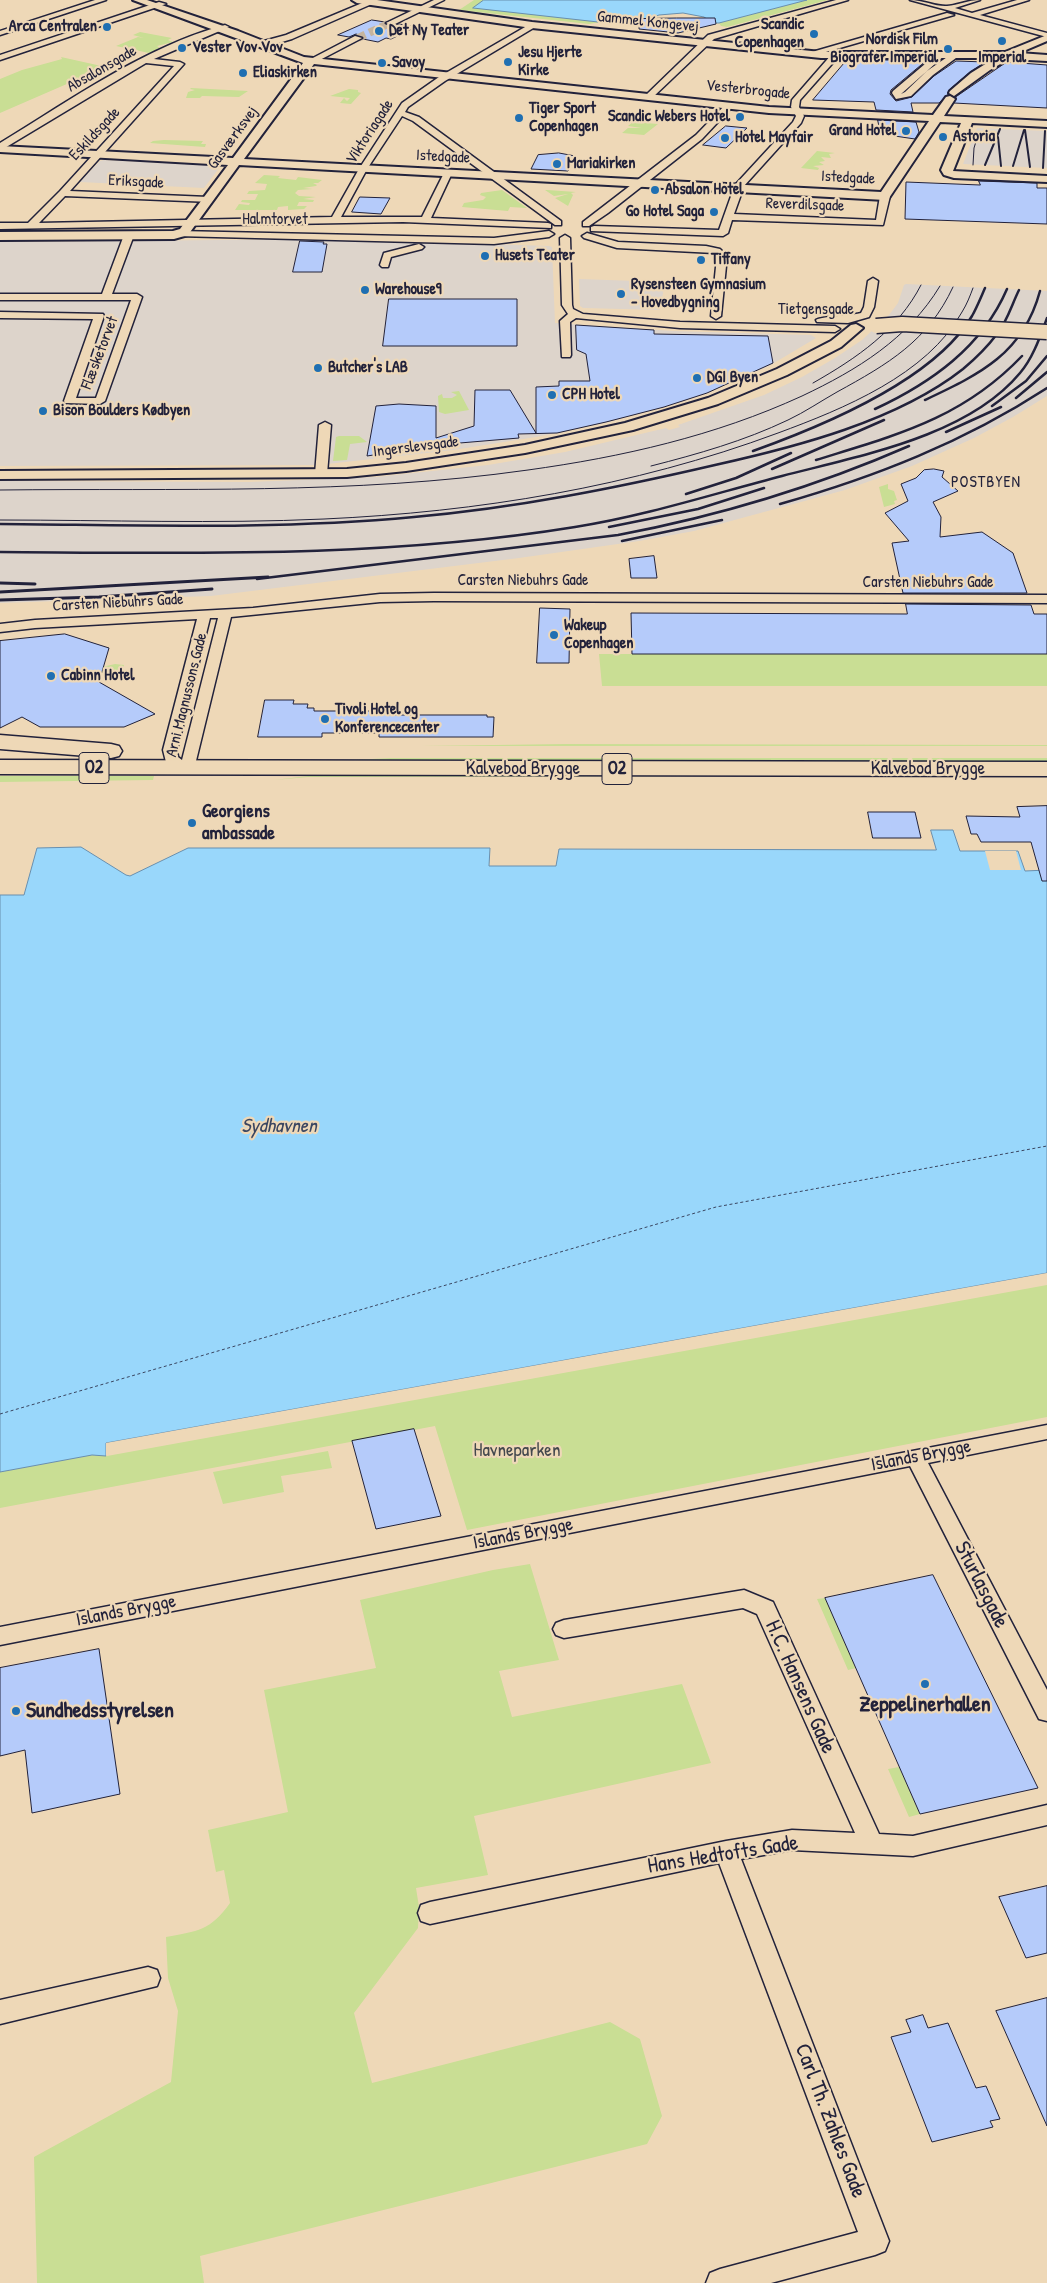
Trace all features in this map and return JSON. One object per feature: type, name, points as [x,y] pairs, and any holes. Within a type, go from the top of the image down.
[{"type":"main road","points":[[0,742],[111,751]]},
{"type":"main road","name":"Kalvebod Brygge","points":[[0,751],[111,751],[180,757],[1047,769]]},
{"type":"main road","name":"Kalvebod Brygge","points":[[0,767],[180,757],[1047,751]]},
{"type":"street","points":[[0,33],[102,0]]},
{"type":"street","name":"Vesterbrogade","points":[[138,0],[156,3],[222,27],[300,59],[730,105],[768,114],[797,109]]},
{"type":"street","points":[[417,11],[440,0]]},
{"type":"street","points":[[650,95],[711,37],[844,0]]},
{"type":"street","points":[[914,0],[948,12],[972,15],[1047,37]]},
{"type":"street","points":[[816,52],[846,45],[948,12],[976,0]]},
{"type":"street","points":[[972,15],[1025,0]]},
{"type":"street","name":"Gammel Kongevej","points":[[345,2],[532,25],[703,43],[835,56],[874,55]]},
{"type":"street","points":[[0,58],[156,3]]},
{"type":"street","points":[[266,44],[288,37],[363,3]]},
{"type":"street","name":"Gammel Kongevej","points":[[390,23],[417,11]]},
{"type":"street","name":"Viktoriagade","points":[[335,220],[363,169],[405,105],[447,76],[532,25]]},
{"type":"street","points":[[22,26],[39,30]]},
{"type":"street","name":"Absalonsgade","points":[[0,148],[167,48],[222,27]]},
{"type":"street","points":[[48,32],[65,36]]},
{"type":"street","points":[[885,196],[897,175],[943,109],[975,75],[1005,56],[1047,37]]},
{"type":"street","points":[[313,60],[358,38]]},
{"type":"street","points":[[846,45],[845,48],[848,51],[858,54]]},
{"type":"street","name":"Gammel Kongevej","points":[[786,51],[874,55]]},
{"type":"street","points":[[940,55],[896,93],[899,96],[908,94],[930,73],[956,54]]},
{"type":"street","points":[[874,55],[956,54],[1047,58]]},
{"type":"street","points":[[549,230],[577,224],[723,233],[738,189],[797,123],[797,109],[835,56]]},
{"type":"street","points":[[1005,56],[1018,61],[1047,63]]},
{"type":"street","name":"Gasværksvej","points":[[179,234],[184,232],[192,222],[308,64],[313,60]]},
{"type":"street","name":"Eskildsgade","points":[[31,225],[63,193],[179,66],[179,63],[147,61]]},
{"type":"street","name":"Vesterbrogade","points":[[447,76],[797,109]]},
{"type":"street","points":[[797,109],[807,103],[1035,114]]},
{"type":"street","points":[[577,224],[641,184],[705,132],[730,105]]},
{"type":"street","points":[[797,109],[991,110]]},
{"type":"street","points":[[943,109],[962,120],[1047,124]]},
{"type":"street","points":[[1019,111],[1047,116]]},
{"type":"street","points":[[401,113],[416,119],[493,176],[594,233],[576,238]]},
{"type":"street","points":[[947,170],[962,120]]},
{"type":"street","name":"Istedgade","points":[[0,148],[236,163],[885,196]]},
{"type":"street","points":[[947,170],[955,168],[1047,173]]},
{"type":"street","points":[[947,170],[948,173],[954,175],[1047,179]]},
{"type":"street","points":[[425,220],[448,174]]},
{"type":"street","name":"Eriksgade","points":[[63,193],[208,200]]},
{"type":"street","name":"Reverdilsgade","points":[[729,216],[880,223],[885,196]]},
{"type":"street","name":"Halmtorvet","points":[[0,226],[425,220],[549,230]]},
{"type":"street","points":[[549,230],[576,238],[617,245],[717,251],[722,256],[716,316]]},
{"type":"street","name":"Halmtorvet","points":[[0,236],[179,234],[494,241],[549,230]]},
{"type":"street","points":[[106,297],[129,235]]},
{"type":"street","points":[[566,355],[565,320],[573,313],[567,306],[576,238]]},
{"type":"street","points":[[386,265],[387,255],[419,247]]},
{"type":"street","points":[[856,324],[866,313],[873,281]]},
{"type":"street","name":"Flæsketorvet","points":[[0,296],[137,297],[100,401],[69,400],[99,316],[0,315]]},
{"type":"street","name":"Tietgensgade","points":[[573,313],[605,312],[844,320],[856,324],[876,326],[902,324],[1047,332]]},
{"type":"street","name":"Tietgensgade","points":[[573,313],[594,319],[650,324],[835,329],[856,324]]},
{"type":"street","name":"Ingerslevsgade","points":[[0,475],[321,474],[372,471],[430,464],[534,447],[604,433],[668,416],[734,394],[842,341],[856,324]]},
{"type":"street","name":"Ingerslevsgade","points":[[818,352],[833,336],[835,329]]},
{"type":"street","points":[[321,474],[326,425]]},
{"type":"street","name":"Carsten Niebuhrs Gade","points":[[0,628],[35,624],[307,607],[380,598],[434,596],[1047,599]]},
{"type":"street","name":"Arni Magnussons Gade","points":[[180,757],[226,613]]},
{"type":"street","name":"Arni Magnussons Gade","points":[[180,757],[206,614]]},
{"type":"street","name":"Islands Brygge","points":[[0,1636],[1047,1432]]},
{"type":"street","name":"Sturlasgade","points":[[915,1457],[1047,1712]]},
{"type":"street","name":"H.C. Hansens Gade","points":[[564,1630],[744,1599],[765,1608],[871,1843]]},
{"type":"street","name":"Hans Hedtofts Gade","points":[[430,1913],[726,1850],[792,1840],[913,1846],[1047,1815]]},
{"type":"street","name":"Carl Th. Zahles Gade","points":[[720,2283],[875,2241],[726,1850]]},
{"type":"street","points":[[0,2012],[148,1978]]},
{"type":"shaded area","points":[[977,128],[1047,131],[1047,168],[963,164]]},
{"type":"shaded area","points":[[100,161],[220,167],[204,188],[80,182]]},
{"type":"shaded area","points":[[329,239],[552,247],[555,323],[673,331],[811,335],[816,338],[769,366],[696,397],[609,422],[536,437],[453,450],[318,465],[0,466],[0,242]]},
{"type":"shaded area","name":"Rysensteen Gymnasium - Hovedbygning","points":[[579,279],[665,282],[660,310],[583,308],[580,306]]},
{"type":"shaded area","points":[[906,284],[1047,291],[1047,396],[974,438],[912,466],[845,490],[694,531],[519,558],[211,596],[0,603],[0,481],[249,482],[376,477],[488,465],[565,452],[666,428],[669,430],[680,427],[678,425],[764,395],[802,377],[835,358],[862,340],[889,315],[898,303]]},
{"type":"green space","points":[[474,0],[484,0],[601,22],[589,24],[459,10]]},
{"type":"green space","points":[[807,0],[828,0],[727,27],[721,26],[719,23]]},
{"type":"green space","points":[[140,32],[172,38],[168,40],[173,42],[157,46],[160,48],[149,53],[116,46],[138,37],[144,38],[133,35]]},
{"type":"green space","points":[[61,57],[106,67],[0,113],[0,79],[22,70],[62,59]]},
{"type":"green space","points":[[191,88],[248,91],[239,97],[202,96],[200,98],[186,98],[188,92],[195,90]]},
{"type":"green space","points":[[349,89],[358,90],[361,93],[351,104],[340,103],[344,98],[347,101],[350,98],[330,96]]},
{"type":"green space","points":[[633,122],[658,124],[644,135],[622,133],[628,128],[642,128],[628,126]]},
{"type":"green space","points":[[164,140],[203,141],[201,144],[206,144],[205,147],[150,143]]},
{"type":"green space","points":[[817,151],[835,153],[829,154],[831,158],[821,157],[825,161],[819,162],[824,165],[813,166],[819,168],[818,170],[801,168]]},
{"type":"green space","points":[[264,175],[296,180],[298,177],[322,180],[318,183],[313,183],[316,186],[303,188],[313,189],[298,190],[295,193],[299,196],[316,197],[303,199],[314,200],[313,202],[299,202],[297,206],[307,206],[304,209],[288,210],[288,206],[278,207],[277,210],[235,210],[239,204],[249,205],[250,203],[241,202],[242,200],[255,200],[258,194],[247,194],[249,191],[265,190],[267,184],[255,183]]},
{"type":"green space","points":[[502,190],[527,208],[510,207],[508,211],[462,207],[464,203],[483,200],[486,197],[480,195],[481,193]]},
{"type":"green space","points":[[545,190],[576,192],[571,193],[573,195],[568,206],[555,198],[568,194],[554,196]]},
{"type":"green space","points":[[459,391],[469,410],[445,414],[439,412],[438,396],[442,394],[443,398],[452,398],[457,395],[451,392]]},
{"type":"green space","points":[[359,436],[367,442],[350,444],[347,460],[333,461],[336,437]]},
{"type":"green space","points":[[888,484],[888,489],[894,491],[897,500],[894,501],[895,504],[884,507],[879,487]]},
{"type":"green space","points":[[599,654],[1047,654],[1047,686],[602,686]]},
{"type":"green space","points":[[115,664],[124,665],[121,675],[111,676],[98,671],[102,667]]},
{"type":"green space","points":[[566,744],[1047,745],[1047,746],[421,746]]},
{"type":"green space","points":[[390,758],[1047,758],[1047,763],[224,763],[225,760],[353,760]]},
{"type":"green space","points":[[1047,775],[308,777],[274,780],[308,776]]},
{"type":"green space","points":[[0,776],[154,776],[153,780],[0,782]]},
{"type":"green space","name":"Havneparken","points":[[1047,1285],[1047,1417],[467,1530],[435,1426],[0,1508],[0,1472],[92,1455],[107,1456]]},
{"type":"green space","points":[[328,1451],[332,1468],[281,1476],[284,1492],[223,1504],[213,1472]]},
{"type":"green space","points":[[530,1564],[559,1660],[499,1671],[512,1717],[682,1684],[711,1763],[474,1816],[488,1875],[416,1888],[419,1907],[418,1928],[354,2013],[372,2083],[610,2022],[640,2039],[662,2116],[647,2144],[200,2256],[204,2283],[37,2283],[34,2157],[171,2082],[178,2011],[168,1978],[166,1937],[202,1928],[216,1919],[230,1903],[224,1870],[216,1872],[208,1830],[288,1812],[264,1690],[376,1668],[360,1600],[493,1570]]},
{"type":"green space","points":[[825,1598],[856,1668],[848,1670],[817,1599]]},
{"type":"green space","points":[[899,1767],[920,1814],[909,1817],[888,1769]]},
{"type":"water","points":[[484,0],[807,0],[713,23],[704,17],[683,13],[659,15],[646,20],[627,18],[598,22],[473,8]]},
{"type":"water","name":"Sydhavnen","points":[[931,830],[953,830],[960,851],[1018,851],[1025,871],[1047,870],[1047,1273],[106,1443],[106,1456],[92,1455],[0,1472],[0,895],[24,895],[37,848],[81,847],[130,876],[188,848],[490,848],[489,866],[556,866],[559,849],[936,850]]},
{"type":"pier","points":[[985,851],[1016,851],[1021,870],[990,870]]},
{"type":"pier","points":[[1047,1273],[1047,1275],[108,1445],[109,1455],[106,1456],[106,1443]]},
{"type":"building","points":[[715,18],[716,24],[678,33],[639,29],[640,19]]},
{"type":"building","name":"Det Ny Teater","points":[[372,20],[385,22],[385,25],[392,27],[399,24],[416,27],[391,39],[386,38],[378,42],[363,39],[363,36],[356,34],[349,37],[338,35]]},
{"type":"building","points":[[847,60],[927,60],[891,90],[890,94],[896,101],[912,97],[934,76],[956,61],[986,62],[970,72],[949,90],[948,95],[939,103],[911,103],[913,112],[876,110],[874,102],[813,100]]},
{"type":"building","points":[[1007,62],[1047,65],[1047,108],[954,103],[956,97]]},
{"type":"building","points":[[878,120],[916,122],[919,132],[915,139],[881,134]]},
{"type":"building","name":"Hotel Mayfair","points":[[726,126],[747,128],[726,148],[703,145]]},
{"type":"building","name":"Mariakirken","points":[[559,153],[575,156],[568,171],[531,169],[538,155]]},
{"type":"building","points":[[979,181],[1037,183],[1037,188],[1047,188],[1047,224],[905,219],[906,182],[980,185]]},
{"type":"building","points":[[360,197],[390,198],[381,214],[352,212]]},
{"type":"building","points":[[300,241],[324,242],[323,244],[327,244],[322,272],[293,272]]},
{"type":"building","points":[[389,299],[517,299],[517,346],[383,346]]},
{"type":"building","name":"DGI Byen","points":[[576,325],[654,330],[654,334],[768,336],[773,363],[707,393],[664,407],[606,422],[557,433],[518,434],[519,438],[436,445],[367,456],[376,406],[399,404],[436,406],[436,438],[474,426],[475,390],[510,390],[536,433],[536,387],[559,386],[559,381],[590,381],[586,354],[577,350]]},
{"type":"building","points":[[924,470],[944,471],[942,477],[958,491],[933,502],[941,517],[940,537],[982,532],[1013,553],[1027,593],[903,593],[892,543],[909,541],[885,513],[908,501],[901,484],[916,478]]},
{"type":"building","points":[[654,556],[657,578],[631,578],[629,559]]},
{"type":"building","points":[[906,604],[1031,605],[1034,614],[1047,614],[1047,654],[632,654],[631,613],[907,614]]},
{"type":"building","name":"Wakeup Copenhagen","points":[[540,608],[570,609],[569,663],[537,663]]},
{"type":"building","name":"Cabinn Hotel","points":[[65,634],[109,648],[99,682],[155,714],[124,727],[40,727],[22,717],[0,728],[0,641]]},
{"type":"building","name":"Tivoli Hotel og Konferencecenter","points":[[265,700],[294,700],[293,704],[308,704],[307,708],[314,708],[314,711],[382,711],[382,713],[389,713],[389,715],[487,715],[487,717],[494,717],[493,737],[379,737],[379,733],[322,733],[322,737],[258,737]]},
{"type":"building","points":[[1047,806],[1047,881],[1042,881],[1031,842],[981,842],[977,834],[971,834],[966,816],[1020,817],[1017,807]]},
{"type":"building","points":[[868,812],[915,812],[921,838],[873,838]]},
{"type":"building","points":[[414,1429],[441,1516],[376,1529],[352,1441]]},
{"type":"building","name":"Zeppelinerhallen","points":[[933,1575],[1038,1788],[920,1814],[825,1598]]},
{"type":"building","points":[[99,1649],[120,1794],[32,1813],[25,1750],[0,1756],[0,1668]]},
{"type":"building","points":[[1047,1886],[1047,1953],[1026,1958],[999,1897]]},
{"type":"building","points":[[1047,1998],[1047,2126],[996,2011]]},
{"type":"building","points":[[923,2015],[928,2028],[948,2023],[976,2088],[986,2086],[1000,2119],[990,2121],[993,2127],[932,2142],[891,2037],[911,2032],[906,2020]]},
{"type":"ferry route","points":[[0,1414],[716,1207],[1047,1146]]},
{"type":"tunnel","points":[[358,38],[390,23]]},
{"type":"tram line","points":[[973,165],[974,148],[978,135]]},
{"type":"tram line","points":[[813,383],[875,342],[901,316],[921,285]]},
{"type":"tram line","points":[[0,490],[330,487],[462,478],[598,459],[668,443],[736,423],[822,386],[861,364],[897,337],[913,322],[940,286]]},
{"type":"tram line","points":[[651,466],[721,446],[771,428],[801,414],[890,361],[905,349],[932,322],[953,287]]},
{"type":"tram line","points":[[0,520],[243,521],[382,516],[497,503],[611,482],[723,452],[778,433],[856,401],[906,372],[928,354],[947,334],[964,309],[973,288]]},
{"type":"railway","points":[[985,165],[1000,129]]},
{"type":"railway","points":[[1013,166],[1024,130]]},
{"type":"railway","points":[[1025,130],[1030,167]]},
{"type":"railway","points":[[1043,168],[1045,131]]},
{"type":"railway","points":[[998,137],[1001,166]]},
{"type":"railway","points":[[753,451],[842,415],[904,381],[931,361],[954,339],[972,316],[985,288]]},
{"type":"railway","points":[[875,409],[916,387],[953,361],[984,329],[1007,289]]},
{"type":"railway","points":[[0,524],[259,525],[311,524],[414,517],[528,503],[641,482],[746,458],[845,430],[908,403],[937,387],[963,369],[990,343],[1004,324],[1019,290]]},
{"type":"railway","points":[[925,400],[981,371],[1011,346],[1023,331],[1040,291]]},
{"type":"railway","points":[[0,552],[216,553],[360,549],[504,537],[575,527],[627,517],[877,451],[910,441],[941,428],[971,413],[998,395],[1020,373],[1039,340],[1047,318]]},
{"type":"railway","points":[[816,460],[901,433],[952,410],[999,378],[1022,356]]},
{"type":"railway","points":[[992,406],[1026,381],[1047,356]]},
{"type":"railway","points":[[1016,398],[1047,372]]},
{"type":"railway","points":[[780,504],[850,482],[918,456],[984,425],[1047,388]]},
{"type":"railway","points":[[946,432],[1001,407]]},
{"type":"railway","points":[[772,469],[884,420]]},
{"type":"railway","points":[[257,579],[618,535],[693,519],[766,499],[838,475],[909,446]]},
{"type":"railway","points":[[686,494],[736,478],[791,453]]},
{"type":"railway","points":[[609,527],[698,509],[764,488]]},
{"type":"railway","points":[[622,541],[722,520]]},
{"type":"railway","points":[[0,592],[268,577]]},
{"type":"railway","points":[[0,583],[35,584]]},
{"type":"railway","points":[[0,600],[99,597],[212,589]]},
{"type":"place","name":"Arca Centralen","points":[[107,27]]},
{"type":"place","name":"Det Ny Teater","points":[[379,31]]},
{"type":"place","name":"Scandic Copenhagen","points":[[814,34]]},
{"type":"place","name":"Imperial","points":[[1002,41]]},
{"type":"place","name":"Vester Vov Vov","points":[[182,48]]},
{"type":"place","name":"Nordisk Film Biografer Imperial","points":[[948,49]]},
{"type":"place","name":"Jesu Hjerte Kirke","points":[[508,62]]},
{"type":"place","name":"Savoy","points":[[382,63]]},
{"type":"place","name":"Eliaskirken","points":[[243,73]]},
{"type":"place","name":"Scandic Webers Hotel","points":[[740,117]]},
{"type":"place","name":"Tiger Sport Copenhagen","points":[[519,118]]},
{"type":"place","name":"Grand Hotel","points":[[906,131]]},
{"type":"place","name":"Astoria","points":[[943,137]]},
{"type":"place","name":"Hotel Mayfair","points":[[725,138]]},
{"type":"place","name":"Mariakirken","points":[[557,164]]},
{"type":"place","name":"Absalon Hotel","points":[[655,190]]},
{"type":"place","name":"Go Hotel Saga","points":[[714,212]]},
{"type":"place","name":"Husets Teater","points":[[485,256]]},
{"type":"place","name":"Tiffany","points":[[701,260]]},
{"type":"place","name":"Warehouse9","points":[[365,290]]},
{"type":"place","name":"Rysensteen Gymnasium - Hovedbygning","points":[[621,294]]},
{"type":"place","name":"Butcher's LAB","points":[[318,368]]},
{"type":"place","name":"DGI Byen","points":[[697,378]]},
{"type":"place","name":"CPH Hotel","points":[[552,395]]},
{"type":"place","name":"Bison Boulders Kødbyen","points":[[43,411]]},
{"type":"place","name":"Wakeup Copenhagen","points":[[554,635]]},
{"type":"place","name":"Cabinn Hotel","points":[[51,676]]},
{"type":"place","name":"Tivoli Hotel og Konferencecenter","points":[[325,719]]},
{"type":"place","name":"Georgiens ambassade","points":[[192,823]]},
{"type":"place","name":"Zeppelinerhallen","points":[[925,1684]]},
{"type":"place","name":"Sundhedsstyrelsen","points":[[16,1711]]},
{"type":"district","name":"POSTBYEN","points":[[986,483]]}]
